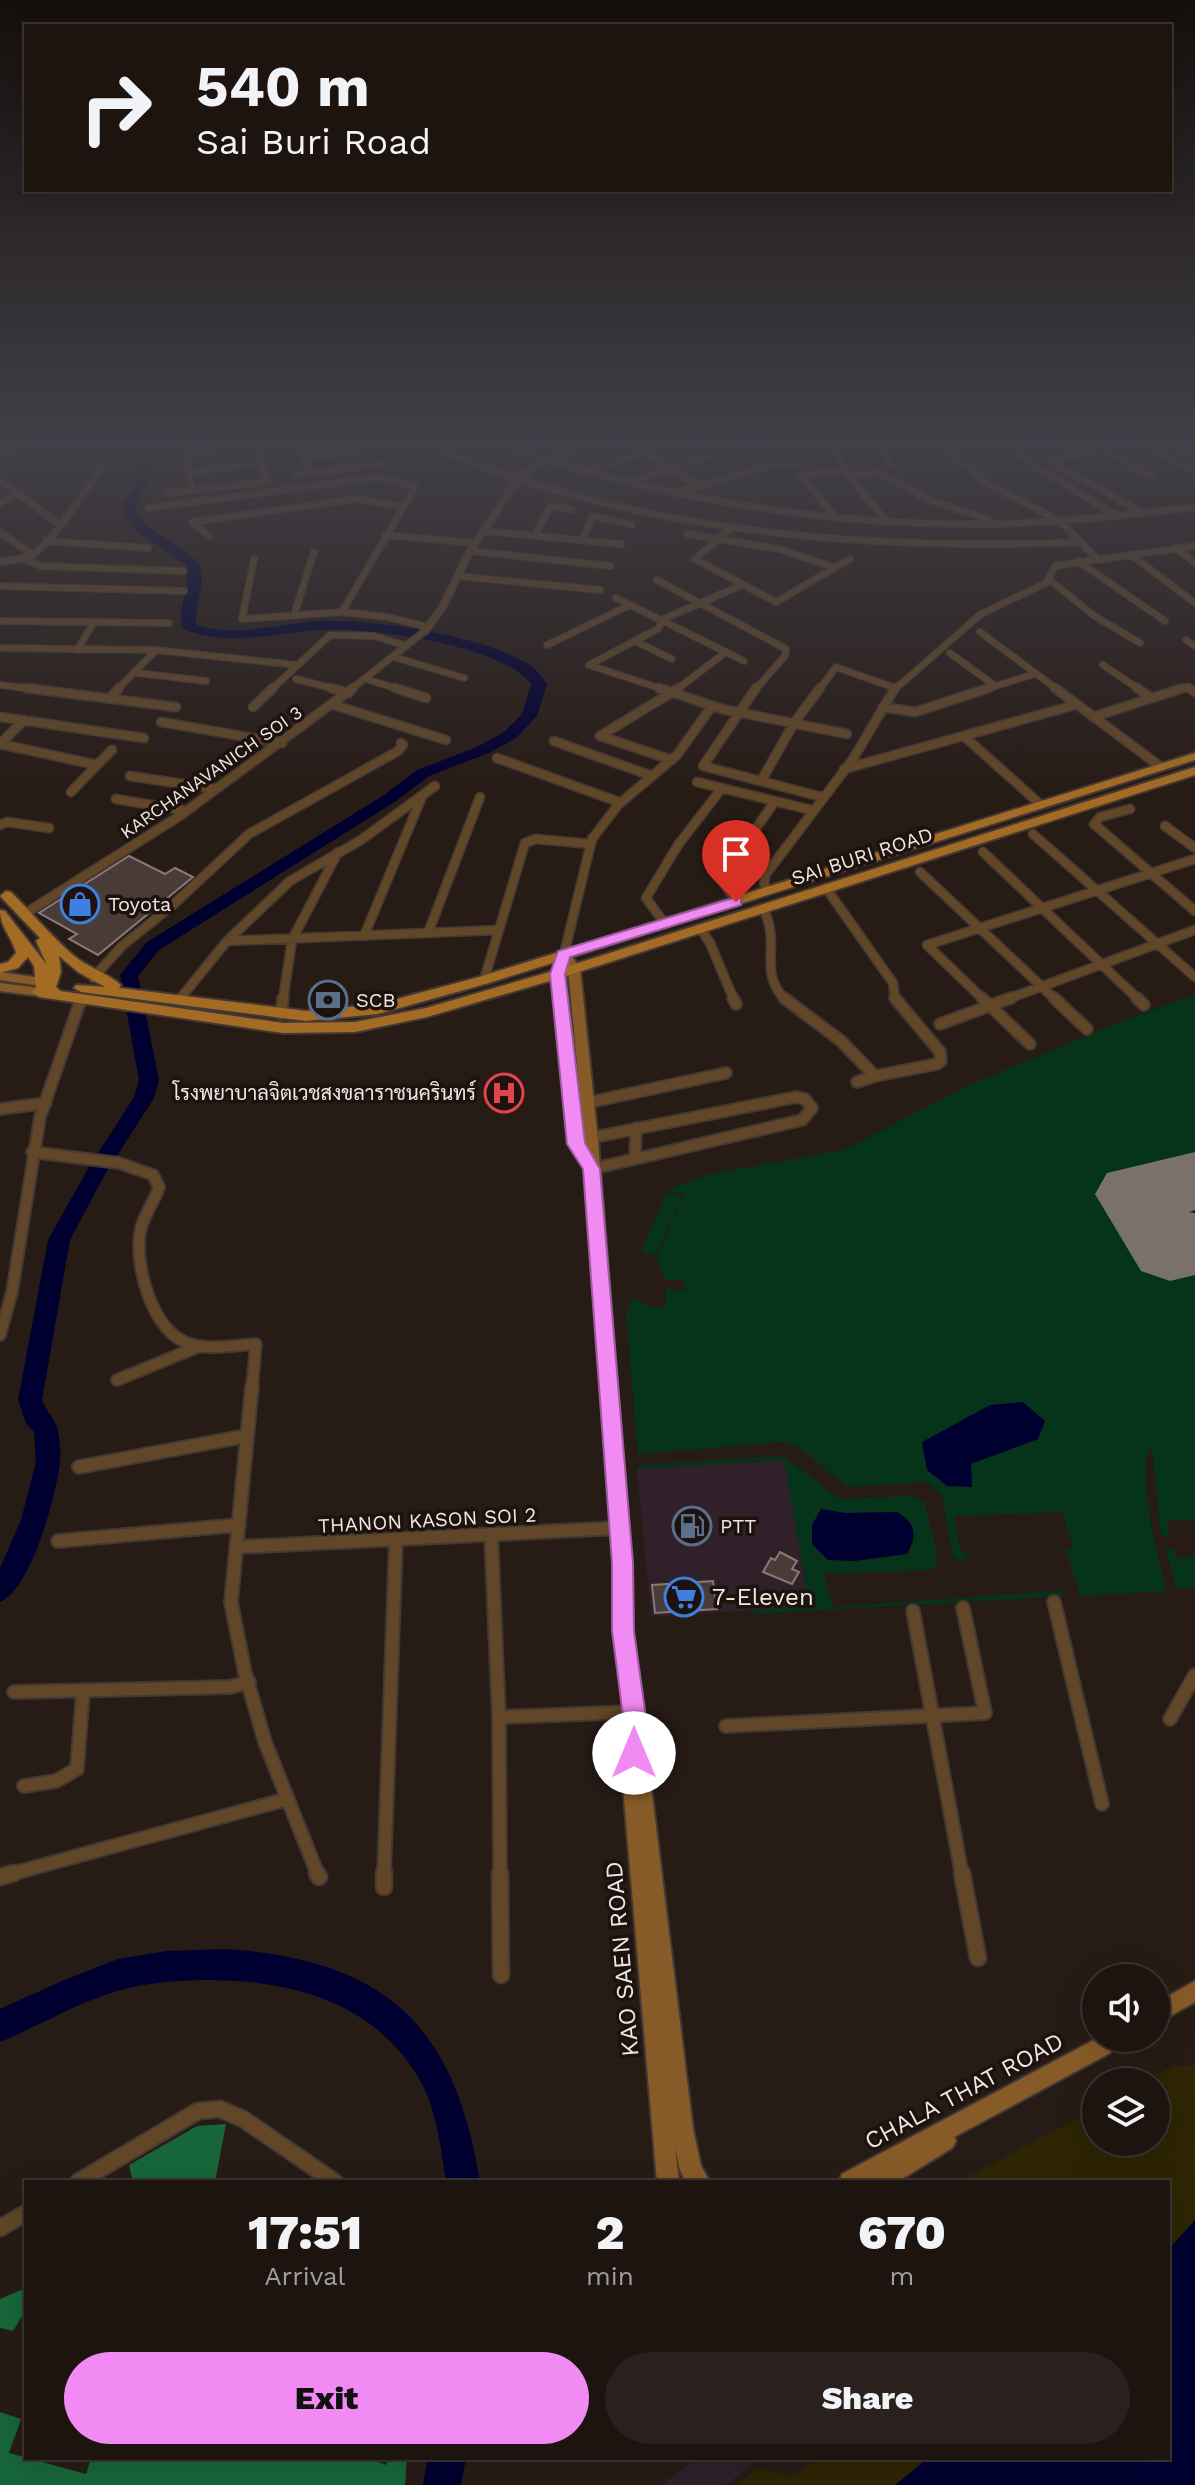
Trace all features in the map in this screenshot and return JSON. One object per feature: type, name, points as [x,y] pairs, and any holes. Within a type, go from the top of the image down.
[{"type":"main road","name":"SAI BURI ROAD","points":[[109,988],[281,1014],[337,1015],[378,1009],[665,924],[1195,756]]},
{"type":"main road","name":"SAI BURI ROAD","points":[[44,987],[63,995],[165,1013],[283,1028],[355,1027],[427,1012],[558,974],[1195,771]]},
{"type":"main road","points":[[3,891],[72,962],[109,988]]},
{"type":"main road","points":[[3,891],[48,947],[55,969],[44,987]]},
{"type":"main road","points":[[0,914],[41,966],[44,987]]},
{"type":"main road","points":[[0,969],[13,965],[23,954],[17,934]]},
{"type":"main road","points":[[564,954],[574,968]]},
{"type":"main road","points":[[558,974],[564,954]]},
{"type":"main road","name":"KAO SAEN ROAD","points":[[574,968],[619,1528],[623,1631],[682,2129],[695,2176]]},
{"type":"main road","name":"KAO SAEN ROAD","points":[[558,974],[576,1144],[592,1169]]},
{"type":"main road","points":[[0,976],[44,987]]},
{"type":"main road","points":[[0,987],[109,988]]},
{"type":"main road","name":"KAO SAEN ROAD","points":[[636,1722],[631,1774],[670,2180]]},
{"type":"main road","points":[[1170,2006],[1195,1991]]},
{"type":"main road","name":"CHALA THAT ROAD","points":[[854,2180],[1091,2052]]},
{"type":"main road","name":"CHALA THAT ROAD","points":[[880,2180],[1093,2052]]},
{"type":"street","points":[[294,615],[312,558]]},
{"type":"street","points":[[342,612],[372,558]]},
{"type":"street","points":[[254,559],[242,619],[342,612],[387,617],[427,629],[466,558]]},
{"type":"street","points":[[535,558],[611,566]]},
{"type":"street","points":[[696,558],[776,602],[850,559]]},
{"type":"street","points":[[806,558],[835,568]]},
{"type":"street","points":[[767,891],[764,883],[766,874],[844,769],[895,688],[981,614],[1050,580],[1055,566],[1104,558]]},
{"type":"street","points":[[1135,558],[1195,603]]},
{"type":"street","points":[[0,562],[23,559],[41,566],[183,571]]},
{"type":"street","points":[[1078,561],[1165,621]]},
{"type":"street","points":[[457,576],[600,590]]},
{"type":"street","points":[[657,580],[786,649],[785,656],[739,713],[703,766],[822,797]]},
{"type":"street","points":[[1050,580],[1093,615],[1140,643]]},
{"type":"street","points":[[661,620],[742,585]]},
{"type":"street","points":[[0,586],[184,591]]},
{"type":"street","points":[[616,598],[744,661]]},
{"type":"street","points":[[547,645],[630,605]]},
{"type":"street","points":[[661,620],[659,628],[593,662],[590,667],[712,706],[847,734]]},
{"type":"street","points":[[0,621],[169,623]]},
{"type":"street","points":[[77,650],[94,622]]},
{"type":"street","name":"KARCHANAVANICH SOI 3","points":[[26,913],[77,884],[186,811],[334,705],[427,629]]},
{"type":"street","points":[[980,632],[1161,767]]},
{"type":"street","points":[[253,707],[336,633],[374,636],[407,646]]},
{"type":"street","points":[[1186,640],[1195,646]]},
{"type":"street","points":[[635,641],[672,659]]},
{"type":"street","points":[[0,648],[156,650],[297,665]]},
{"type":"street","points":[[110,698],[156,650]]},
{"type":"street","points":[[672,760],[600,736],[671,694],[726,652]]},
{"type":"street","points":[[950,653],[994,685]]},
{"type":"street","points":[[394,657],[464,678]]},
{"type":"street","points":[[1103,665],[1150,697]]},
{"type":"street","points":[[761,781],[794,723],[836,667],[895,688]]},
{"type":"street","points":[[137,673],[206,681]]},
{"type":"street","points":[[883,707],[915,712],[1034,674]]},
{"type":"street","points":[[296,679],[349,693]]},
{"type":"street","points":[[366,679],[426,698]]},
{"type":"street","points":[[0,685],[176,707]]},
{"type":"street","points":[[1093,717],[1187,687],[1195,692]]},
{"type":"street","points":[[334,705],[446,740]]},
{"type":"street","points":[[844,769],[1075,705]]},
{"type":"street","points":[[564,954],[591,844],[599,826],[619,802],[672,760],[712,706]]},
{"type":"street","points":[[0,717],[144,738]]},
{"type":"street","points":[[0,744],[24,720]]},
{"type":"street","points":[[161,722],[282,743]]},
{"type":"street","points":[[965,737],[1041,805]]},
{"type":"street","points":[[554,741],[652,776]]},
{"type":"street","points":[[93,978],[122,946],[183,896],[249,834],[398,751],[403,745],[401,743]]},
{"type":"street","points":[[0,744],[97,765]]},
{"type":"street","points":[[71,792],[112,750]]},
{"type":"street","points":[[497,758],[619,802]]},
{"type":"street","points":[[130,776],[216,789]]},
{"type":"street","points":[[697,782],[811,810]]},
{"type":"street","points":[[176,1000],[227,941],[290,881],[435,786]]},
{"type":"street","points":[[665,924],[646,898],[678,845],[722,788]]},
{"type":"street","points":[[364,936],[422,797]]},
{"type":"street","points":[[428,933],[480,797]]},
{"type":"street","points":[[116,799],[186,811]]},
{"type":"street","points":[[736,902],[721,879],[775,801]]},
{"type":"street","points":[[1130,809],[1100,817],[1094,824],[1195,911]]},
{"type":"street","points":[[0,825],[7,822],[49,828]]},
{"type":"street","points":[[1165,826],[1195,848]]},
{"type":"street","points":[[1033,834],[1195,977]]},
{"type":"street","points":[[484,980],[525,843],[536,839],[591,844]]},
{"type":"street","points":[[281,1014],[292,940],[338,852]]},
{"type":"street","points":[[983,852],[1144,1005]]},
{"type":"street","points":[[1030,1044],[927,945],[1195,859]]},
{"type":"street","points":[[920,872],[1087,1029]]},
{"type":"street","points":[[826,888],[893,983],[895,1001],[940,1052],[941,1061],[937,1064],[857,1082]]},
{"type":"street","points":[[763,908],[774,932],[769,965],[775,988],[838,1038],[875,1076]]},
{"type":"street","points":[[700,928],[710,943],[736,1004]]},
{"type":"street","points":[[227,941],[497,930]]},
{"type":"street","points":[[940,1024],[1195,930]]},
{"type":"street","points":[[0,1335],[12,1297],[32,1152],[61,1050],[87,1000]]},
{"type":"street","points":[[586,1103],[726,1073]]},
{"type":"street","points":[[590,1138],[796,1097],[805,1099],[812,1108],[802,1120],[592,1169]]},
{"type":"street","points":[[0,1109],[46,1103]]},
{"type":"street","points":[[635,1159],[636,1128]]},
{"type":"street","points":[[32,1152],[119,1163],[143,1170],[158,1180],[157,1194],[140,1231],[141,1270],[157,1311],[169,1330],[177,1338],[200,1346]]},
{"type":"street","points":[[117,1380],[200,1346],[256,1344],[238,1547],[231,1575],[231,1602],[237,1639],[284,1800],[319,1877]]},
{"type":"street","points":[[79,1467],[246,1436]]},
{"type":"street","points":[[58,1541],[239,1525]]},
{"type":"street","name":"THANON KASON SOI 2","points":[[238,1547],[619,1528]]},
{"type":"street","points":[[491,1534],[499,1717],[501,1975]]},
{"type":"street","points":[[384,1887],[396,1539]]},
{"type":"street","points":[[1054,1602],[1102,1804]]},
{"type":"street","points":[[726,1726],[985,1713],[963,1608]]},
{"type":"street","points":[[913,1611],[978,1958]]},
{"type":"street","points":[[1170,1719],[1195,1675]]},
{"type":"street","points":[[14,1692],[230,1687],[249,1682]]},
{"type":"street","points":[[24,1786],[56,1781],[77,1769],[83,1691]]},
{"type":"street","points":[[499,1717],[636,1722]]},
{"type":"street","points":[[0,1877],[284,1800]]},
{"type":"street","points":[[81,2180],[198,2111],[220,2109],[243,2119],[332,2180]]},
{"type":"street","points":[[0,2228],[24,2214]]},
{"type":"shaded area","points":[[1023,1402],[1045,1421],[1038,1439],[971,1464],[972,1487],[947,1486],[927,1470],[922,1442],[990,1405]]},
{"type":"shaded area","points":[[784,1460],[810,1606],[651,1617],[637,1469]]},
{"type":"shaded area","points":[[821,1509],[845,1513],[897,1512],[913,1530],[911,1547],[907,1554],[854,1561],[828,1560],[812,1544],[812,1525]]},
{"type":"shaded area","points":[[1195,2220],[1195,2485],[895,2485],[926,2460],[1170,2460],[1170,2248]]},
{"type":"shaded area","points":[[693,2460],[757,2460],[726,2485],[662,2485]]},
{"type":"green space","points":[[1195,995],[1195,1172],[1124,1188],[1167,1257],[1195,1251],[1195,1521],[1168,1519],[1169,1537],[1161,1534],[1152,1446],[1147,1459],[1150,1516],[1166,1591],[1080,1596],[1066,1549],[1073,1548],[1063,1512],[954,1516],[961,1553],[968,1553],[965,1561],[957,1561],[952,1554],[942,1495],[926,1482],[850,1487],[799,1448],[779,1442],[638,1454],[626,1313],[634,1298],[648,1306],[666,1307],[666,1289],[685,1290],[683,1280],[666,1280],[656,1259],[684,1194],[667,1190],[706,1175],[843,1150],[972,1084],[1125,1020]]},
{"type":"green space","points":[[667,1193],[682,1197],[655,1255],[641,1251]]},
{"type":"green space","points":[[784,1456],[839,1499],[914,1496],[925,1503],[938,1560],[932,1570],[824,1574],[832,1607],[1062,1591],[1065,1596],[754,1614],[753,1610],[809,1606],[784,1460],[637,1469],[639,1465]],"holes":[[[821,1509],[845,1513],[886,1511],[892,1557],[841,1562]]]},
{"type":"green space","points":[[1173,1549],[1177,1558],[1195,1557],[1195,1588],[1177,1589],[1166,1550]]},
{"type":"green space","points":[[226,2124],[215,2180],[133,2180],[129,2165],[197,2126]]},
{"type":"green space","points":[[24,2289],[24,2313],[13,2331],[0,2328],[0,2299]]},
{"type":"green space","points":[[0,2412],[21,2419],[9,2453],[24,2457],[24,2460],[86,2474],[90,2460],[373,2460],[386,2465],[387,2460],[407,2460],[405,2485],[0,2485]]},
{"type":"sand","points":[[1195,2066],[1195,2220],[1170,2248],[1170,2180],[962,2180],[1082,2116],[1082,2156],[1170,2156],[1168,2068]]},
{"type":"sand","points":[[809,2460],[926,2460],[895,2485],[736,2485],[758,2468],[790,2477],[810,2464]]},
{"type":"building","points":[[129,856],[165,874],[175,868],[193,877],[98,955],[69,939],[77,934],[39,913]]},
{"type":"building","points":[[780,1552],[797,1561],[792,1569],[799,1572],[792,1584],[763,1572],[771,1558],[775,1560]]},
{"type":"building","name":"7-Eleven","points":[[713,1581],[717,1609],[655,1613],[652,1585]]},
{"type":"waterway","points":[[0,1590],[15,1568],[34,1520],[48,1462],[46,1428],[35,1416],[30,1400],[59,1240],[96,1172],[144,1098],[149,1080],[129,975],[153,946],[390,798],[423,773],[483,750],[510,735],[529,716],[539,684],[529,671],[507,659],[478,648],[408,633],[327,625],[237,635],[203,632],[188,626],[195,571],[193,563],[186,558]]},
{"type":"waterway","points":[[0,2026],[88,1986],[146,1969],[229,1964],[262,1967],[325,1982],[381,2012],[405,2034],[426,2060],[446,2103],[463,2180]]},
{"type":"waterway","points":[[442,2485],[447,2460]]},
{"type":"runway","points":[[1195,1181],[1135,1194],[1170,1249],[1195,1244]]},
{"type":"place","name":"Toyota","points":[[80,904]]},
{"type":"place","name":"SCB","points":[[328,1000]]},
{"type":"place","name":"โรงพยาบาลจิตเวชสงขลาราชนครินทร์","points":[[504,1093]]},
{"type":"place","name":"PTT","points":[[692,1526]]},
{"type":"place","name":"7-Eleven","points":[[684,1597]]},
{"type":"route","points":[[634,1753],[637,1732],[623,1631],[623,1563],[592,1169],[576,1144],[558,974],[564,954],[736,902]]}]
